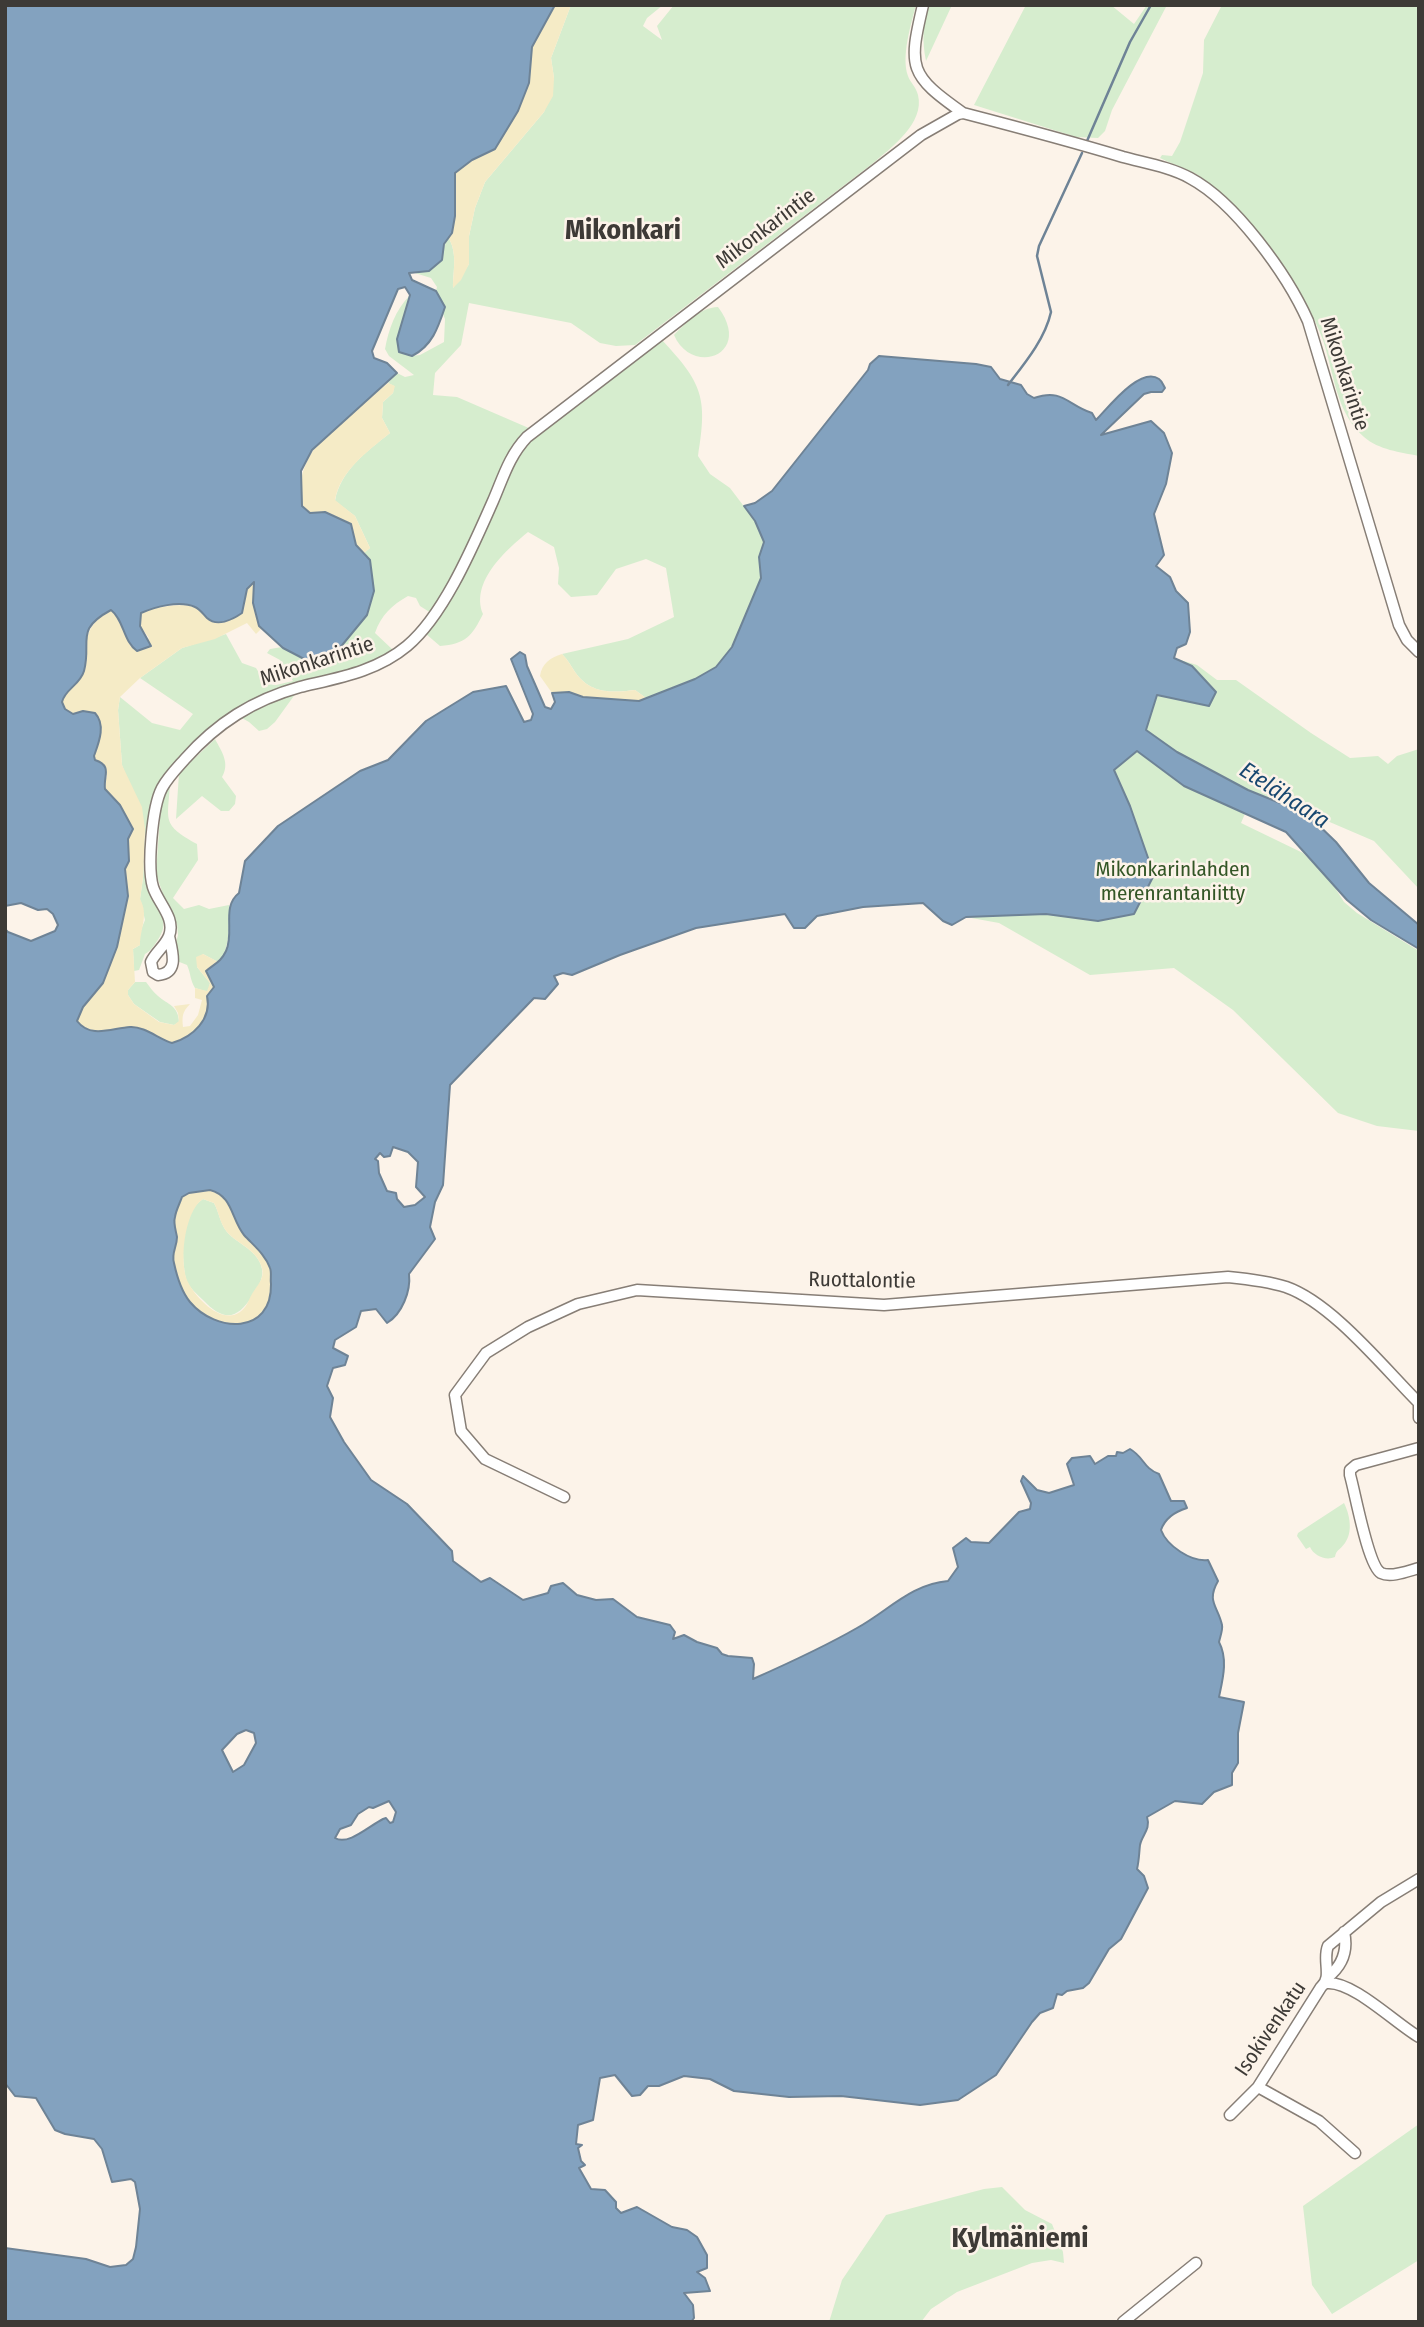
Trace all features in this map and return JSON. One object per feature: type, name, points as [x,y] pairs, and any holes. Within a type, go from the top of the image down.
[{"type":"street","points":[[923,5],[914,44],[916,68],[928,85],[963,113]]},
{"type":"street","name":"Mikonkarintie","points":[[169,936],[167,912],[156,894],[151,875],[155,808],[164,785],[196,747],[223,722],[254,703],[297,688],[369,669],[390,659],[409,645],[429,623],[449,590],[512,457],[527,437],[921,135],[944,120],[963,113],[1182,174],[1215,195],[1242,224],[1285,278],[1308,321],[1399,625],[1407,640],[1419,652]]},
{"type":"street","name":"Ruottalontie","points":[[564,1497],[485,1459],[461,1430],[455,1395],[486,1353],[528,1327],[578,1304],[637,1290],[884,1305],[1186,1280],[1228,1277],[1246,1279],[1287,1288],[1304,1296],[1348,1331],[1419,1403]]},
{"type":"street","points":[[1419,1403],[1419,1418]]},
{"type":"street","points":[[1419,1448],[1352,1467],[1350,1475],[1370,1555],[1377,1570],[1386,1574],[1419,1568]]},
{"type":"street","name":"Isokivenkatu","points":[[1230,2115],[1258,2087],[1327,1980],[1325,1953],[1328,1946],[1381,1902],[1419,1879]]},
{"type":"street","points":[[1344,1931],[1345,1954],[1336,1971],[1327,1980],[1350,1988],[1419,2037]]},
{"type":"street","points":[[1258,2087],[1319,2121],[1356,2153]]},
{"type":"street","points":[[1123,2322],[1196,2263]]},
{"type":"green space","points":[[571,5],[663,5],[647,18],[643,26],[662,40],[657,26],[674,5],[916,5],[908,40],[906,68],[918,95],[916,115],[905,134],[872,164],[635,345],[600,343],[571,323],[469,303],[461,345],[435,373],[433,395],[457,397],[531,429],[431,613],[420,606],[416,598],[408,596],[392,607],[380,621],[375,633],[393,650],[363,665],[268,693],[245,704],[215,727],[161,784],[149,810],[148,861],[149,890],[163,919],[163,925],[159,938],[145,954],[139,970],[134,971],[133,949],[140,945],[140,932],[145,920],[140,899],[145,829],[122,765],[118,710],[120,697],[152,723],[180,730],[193,714],[140,678],[182,648],[226,634],[242,663],[256,668],[266,684],[293,681],[280,660],[267,653],[270,649],[282,647],[266,633],[366,556],[364,553],[370,548],[355,516],[335,501],[342,480],[349,471],[390,433],[382,418],[383,402],[393,393],[394,386],[388,383],[397,373],[405,377],[414,375],[389,356],[385,349],[393,320],[410,295],[404,317],[412,356],[420,355],[444,342],[445,307],[436,291],[437,287],[431,278],[415,273],[435,266],[448,237],[454,255],[453,288],[469,264],[469,236],[475,208],[485,182],[544,112],[554,78],[551,58]]},
{"type":"green space","points":[[927,5],[952,5],[926,61],[923,33]]},
{"type":"green space","points":[[1026,5],[1111,5],[1134,24],[1147,5],[1167,5],[1112,110],[1105,131],[1098,138],[1076,137],[974,105]]},
{"type":"green space","points":[[1222,5],[1419,5],[1419,456],[1376,445],[1355,427],[1337,392],[1323,340],[1314,320],[1287,272],[1269,247],[1251,224],[1212,185],[1194,173],[1160,158],[1162,155],[1172,156],[1180,142],[1203,73],[1204,40]]},
{"type":"green space","points":[[718,307],[727,324],[729,338],[725,348],[716,355],[705,357],[694,355],[683,348],[674,335],[699,313]]},
{"type":"green space","points":[[662,340],[686,368],[699,392],[702,419],[698,456],[710,474],[730,488],[755,521],[764,542],[759,557],[761,578],[732,647],[716,667],[695,679],[646,698],[635,690],[618,692],[587,685],[562,654],[628,639],[674,617],[666,568],[646,559],[616,569],[597,595],[571,597],[558,584],[559,568],[554,547],[528,532],[492,568],[481,590],[483,614],[475,628],[462,641],[440,646],[426,634],[444,610],[466,571],[518,457],[535,435]]},
{"type":"green space","name":"Mikonkarinlahden merenrantaniitty","points":[[1174,658],[1197,665],[1217,680],[1236,680],[1350,758],[1378,756],[1388,764],[1397,756],[1419,749],[1419,889],[1374,841],[1297,808],[1253,795],[1241,823],[1303,853],[1332,883],[1344,902],[1357,913],[1419,951],[1419,1131],[1377,1126],[1338,1113],[1233,1010],[1174,968],[1090,975],[999,923],[966,917],[992,916],[1100,812],[1130,717],[1183,662]]},
{"type":"green space","points":[[296,693],[267,729],[259,731],[240,717],[249,710]]},
{"type":"green space","points":[[215,739],[225,762],[222,777],[236,796],[235,804],[229,811],[221,811],[202,796],[176,819],[179,773]]},
{"type":"green space","points":[[170,783],[169,820],[177,831],[197,844],[198,860],[173,898],[184,909],[199,905],[209,909],[229,905],[229,935],[220,963],[203,954],[197,967],[210,983],[208,992],[195,988],[187,965],[177,961],[174,950],[178,935],[177,924],[169,911],[156,874],[161,802]]},
{"type":"green space","points":[[135,982],[146,982],[175,1009],[179,1022],[174,1025],[160,1022],[134,1004],[128,990]]},
{"type":"green space","points":[[203,1199],[214,1203],[227,1232],[255,1255],[262,1269],[261,1281],[253,1295],[241,1309],[230,1315],[217,1312],[193,1291],[186,1279],[183,1247],[186,1224],[195,1206]]},
{"type":"green space","points":[[1344,1503],[1350,1529],[1345,1543],[1335,1557],[1324,1558],[1314,1553],[1310,1547],[1306,1549],[1297,1536],[1298,1533]]},
{"type":"green space","points":[[1419,2124],[1419,2260],[1332,2314],[1312,2285],[1303,2206]]},
{"type":"green space","points":[[1002,2187],[1025,2210],[1052,2224],[1063,2252],[1064,2263],[1051,2260],[1032,2263],[957,2292],[931,2309],[921,2322],[829,2322],[842,2280],[886,2215],[984,2189]]},
{"type":"sand","points":[[555,5],[571,5],[551,58],[553,96],[544,112],[485,182],[475,208],[469,236],[469,264],[461,280],[453,288],[454,255],[448,237],[452,233],[455,216],[455,173],[472,160],[495,149],[518,111],[529,83],[532,47]]},
{"type":"sand","points":[[388,383],[395,386],[393,393],[383,402],[382,418],[390,433],[364,454],[349,471],[335,500],[355,516],[370,548],[364,553],[325,512],[310,513],[302,506],[301,485],[305,467],[326,435]]},
{"type":"sand","points":[[254,582],[253,603],[261,629],[256,634],[247,623],[215,639],[182,648],[140,678],[120,697],[118,710],[122,765],[142,807],[145,829],[140,899],[144,916],[140,945],[133,949],[135,982],[128,990],[128,995],[134,1004],[159,1022],[174,1025],[179,1021],[174,1006],[190,1004],[184,1012],[183,1027],[190,1026],[198,1015],[202,1000],[195,998],[195,988],[207,991],[210,983],[197,967],[196,957],[203,954],[220,963],[209,968],[208,975],[214,987],[207,1015],[195,1031],[172,1043],[147,1031],[92,1030],[77,1021],[83,1007],[103,983],[117,947],[128,896],[125,869],[129,861],[128,839],[132,829],[120,805],[105,789],[107,776],[95,760],[83,711],[73,714],[65,709],[62,702],[84,671],[91,628],[111,609],[117,615],[131,647],[149,638],[140,626],[141,613],[178,605],[244,609],[247,589]]},
{"type":"sand","points":[[562,654],[587,685],[618,692],[635,690],[646,698],[639,701],[583,697],[569,692],[552,693],[540,676],[541,671],[547,662]]},
{"type":"sand","points":[[210,1190],[223,1197],[244,1235],[268,1263],[271,1270],[269,1300],[253,1320],[227,1323],[214,1319],[190,1302],[182,1289],[173,1259],[175,1219],[182,1197]],"holes":[[[203,1199],[214,1203],[225,1229],[255,1255],[263,1274],[246,1306],[233,1315],[218,1313],[204,1303],[189,1284],[184,1265],[185,1239],[191,1215]]]},
{"type":"water","points":[[5,5],[555,5],[532,47],[529,83],[518,111],[495,149],[472,160],[455,173],[455,216],[452,233],[444,244],[442,260],[429,271],[409,273],[412,280],[436,291],[445,307],[433,336],[425,347],[412,356],[399,352],[397,339],[410,295],[405,287],[398,289],[372,351],[374,358],[387,363],[397,373],[312,450],[301,471],[302,506],[310,513],[325,512],[351,524],[356,545],[370,560],[374,591],[367,615],[329,661],[308,661],[283,648],[259,626],[253,603],[254,582],[247,589],[242,613],[224,622],[211,621],[197,608],[182,604],[141,613],[140,626],[151,646],[137,651],[111,610],[88,630],[84,671],[62,702],[65,709],[73,714],[83,711],[95,713],[98,718],[100,734],[95,760],[106,768],[105,789],[120,805],[133,829],[128,839],[129,861],[125,869],[128,896],[117,947],[103,983],[83,1007],[77,1021],[89,1030],[135,1027],[172,1043],[194,1032],[204,1019],[207,996],[214,987],[206,971],[222,958],[226,951],[229,912],[239,893],[245,861],[278,826],[360,771],[388,760],[426,721],[473,692],[506,686],[524,722],[531,720],[533,714],[511,659],[520,652],[525,655],[545,707],[551,709],[555,702],[552,693],[569,692],[583,697],[639,701],[695,679],[716,667],[732,647],[761,578],[759,557],[764,542],[755,521],[744,506],[755,503],[772,491],[879,356],[991,367],[1000,379],[1021,385],[1027,394],[1034,398],[1044,395],[1059,396],[1092,413],[1096,420],[1116,398],[1143,378],[1159,379],[1165,388],[1162,392],[1144,394],[1101,435],[1151,421],[1164,433],[1172,453],[1166,484],[1154,514],[1164,555],[1156,566],[1170,577],[1176,591],[1188,603],[1190,632],[1186,644],[1177,648],[1174,658],[1192,666],[1216,692],[1209,706],[1157,695],[1146,730],[1177,752],[1248,790],[1307,814],[1336,842],[1369,883],[1419,925],[1419,949],[1371,920],[1347,900],[1286,832],[1184,786],[1137,751],[1114,770],[1130,806],[1154,875],[1134,914],[1098,921],[1046,914],[966,917],[952,925],[943,921],[923,903],[863,907],[817,916],[805,928],[794,928],[785,914],[696,928],[572,975],[563,973],[554,976],[558,984],[545,999],[534,998],[450,1085],[443,1185],[435,1202],[430,1227],[435,1239],[409,1274],[409,1288],[401,1308],[387,1323],[376,1309],[361,1311],[356,1327],[335,1340],[333,1348],[348,1356],[345,1365],[333,1368],[327,1386],[333,1398],[330,1417],[344,1442],[371,1480],[407,1504],[452,1551],[453,1561],[481,1582],[490,1578],[523,1600],[548,1593],[551,1586],[563,1583],[577,1595],[596,1600],[613,1599],[637,1617],[670,1625],[675,1632],[673,1639],[684,1635],[717,1648],[722,1654],[752,1658],[753,1679],[845,1635],[911,1593],[935,1583],[948,1581],[958,1567],[953,1548],[966,1538],[971,1542],[989,1543],[1019,1512],[1030,1509],[1031,1503],[1021,1481],[1023,1476],[1037,1490],[1049,1493],[1074,1485],[1067,1464],[1072,1458],[1090,1456],[1095,1464],[1108,1456],[1116,1456],[1117,1452],[1123,1453],[1130,1449],[1135,1452],[1150,1469],[1159,1474],[1171,1501],[1184,1501],[1187,1508],[1168,1519],[1161,1530],[1164,1536],[1187,1556],[1208,1560],[1218,1581],[1213,1599],[1222,1625],[1219,1642],[1224,1662],[1219,1697],[1244,1702],[1238,1733],[1238,1763],[1232,1773],[1232,1785],[1214,1792],[1202,1804],[1175,1801],[1147,1817],[1148,1825],[1140,1845],[1137,1869],[1144,1876],[1148,1888],[1121,1939],[1109,1949],[1089,1983],[1083,1988],[1057,1994],[1053,2008],[1040,2013],[1032,2022],[996,2075],[958,2100],[920,2105],[841,2096],[789,2097],[734,2091],[710,2079],[684,2076],[659,2086],[648,2086],[640,2095],[632,2096],[615,2075],[600,2078],[593,2120],[578,2125],[576,2144],[582,2145],[578,2148],[581,2161],[585,2165],[579,2168],[591,2189],[605,2190],[616,2202],[616,2208],[621,2213],[637,2207],[672,2227],[687,2230],[697,2237],[707,2255],[707,2268],[697,2272],[705,2278],[710,2291],[684,2293],[693,2305],[694,2318],[691,2322],[5,2322],[5,2248],[86,2259],[110,2267],[126,2265],[133,2259],[136,2247],[140,2209],[135,2182],[131,2179],[112,2182],[102,2149],[94,2139],[55,2130],[36,2098],[15,2096],[5,2083],[5,929],[31,941],[55,931],[58,925],[53,914],[47,909],[38,910],[21,903],[5,906]],"holes":[[[393,1147],[408,1152],[418,1162],[416,1187],[425,1197],[415,1205],[404,1207],[397,1199],[396,1193],[387,1191],[379,1173],[378,1161],[375,1159],[380,1153],[384,1157],[390,1156]],[[210,1190],[223,1197],[244,1235],[268,1263],[271,1270],[269,1301],[262,1313],[253,1320],[241,1324],[214,1319],[201,1312],[184,1293],[173,1259],[177,1237],[174,1222],[182,1197],[189,1193]],[[246,1730],[254,1733],[256,1743],[244,1765],[233,1772],[222,1750],[237,1734]],[[389,1801],[396,1812],[393,1822],[390,1823],[386,1818],[352,1837],[340,1840],[335,1838],[340,1829],[351,1825],[358,1814],[369,1807],[373,1808]]]},
{"type":"waterway","points":[[1087,141],[1130,42],[1151,5]]},
{"type":"waterway","points":[[1008,385],[1034,350],[1048,322],[1051,312],[1037,256],[1039,246],[1082,153]]},
{"type":"district","name":"Mikonkari","points":[[623,231]]},
{"type":"district","name":"Kylmäniemi","points":[[1020,2239]]},
{"type":"water label","name":"Etelähaara","points":[[1284,796]]}]
